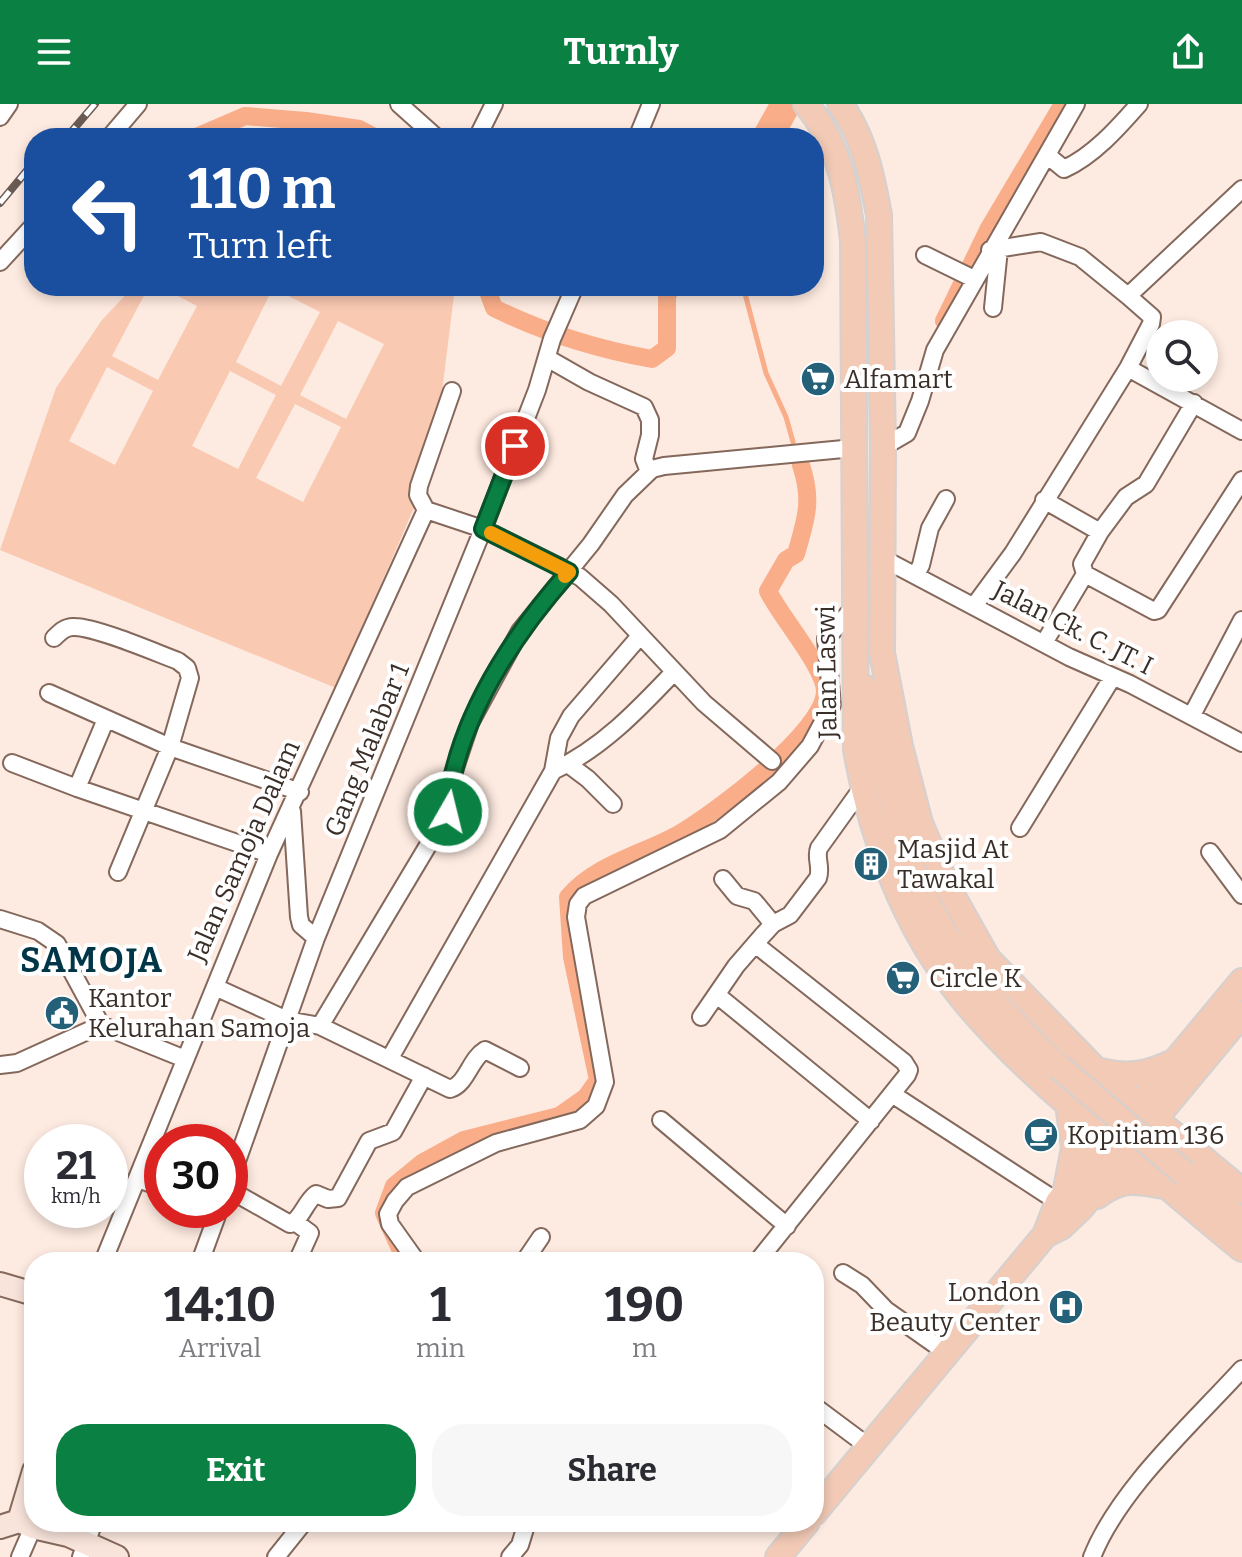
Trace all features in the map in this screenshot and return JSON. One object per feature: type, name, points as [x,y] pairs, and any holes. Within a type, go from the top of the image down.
[{"type":"main road","points":[[840,104],[862,147],[879,215],[883,447],[881,756]]},
{"type":"main road","name":"Jalan Laswi","points":[[807,106],[820,128]]},
{"type":"main road","name":"Jalan Laswi","points":[[824,135],[837,157],[847,191],[853,241],[858,795],[902,898],[941,968],[962,998],[1068,1104],[1118,1146],[1183,1171]]},
{"type":"main road","points":[[856,653],[888,789],[916,880],[939,926],[966,968],[1008,1019],[1059,1067],[1242,1222]]},
{"type":"main road","points":[[882,653],[920,823],[946,884],[988,959],[1095,1069],[1148,1112],[1183,1171],[1242,1249]]},
{"type":"main road","points":[[1068,1202],[1183,1070],[1242,981]]},
{"type":"main road","points":[[1095,1069],[1125,1076],[1183,1070],[1242,1014]]},
{"type":"main road","points":[[1183,1070],[1183,1171]]},
{"type":"main road","points":[[824,1501],[1045,1235],[1061,1227],[1068,1202],[1074,1148],[1068,1104]]},
{"type":"main road","points":[[1068,1202],[1114,1184],[1183,1171],[1242,1191]]},
{"type":"main road","points":[[778,1557],[799,1532]]},
{"type":"street","points":[[0,117],[9,104]]},
{"type":"street","points":[[118,128],[138,104]]},
{"type":"street","points":[[399,104],[426,128]]},
{"type":"street","points":[[482,128],[494,104]]},
{"type":"street","points":[[641,128],[651,104]]},
{"type":"street","points":[[883,447],[907,433],[935,350],[966,275],[994,249],[1076,104]]},
{"type":"street","points":[[1047,155],[1064,169],[1076,164],[1139,104]]},
{"type":"street","points":[[1128,296],[1242,189]]},
{"type":"street","points":[[0,262],[24,236]]},
{"type":"street","points":[[974,606],[1013,553],[1128,368],[1153,319],[1080,257],[1036,242],[994,249]]},
{"type":"street","points":[[993,308],[994,249]]},
{"type":"street","points":[[925,255],[966,275]]},
{"type":"street","name":"Gang Malabar 1","points":[[248,1130],[316,938],[483,529],[571,296]]},
{"type":"street","points":[[547,358],[589,382],[644,407],[650,420],[644,459],[649,472]]},
{"type":"street","points":[[1128,368],[1242,431]]},
{"type":"street","points":[[452,391],[419,486],[418,495],[426,510],[483,529],[580,577],[611,604],[704,703],[772,761]]},
{"type":"street","points":[[1194,403],[1146,484],[1126,497],[1100,532],[1082,564],[1085,574],[1154,611],[1158,610],[1242,480]]},
{"type":"street","points":[[320,1026],[448,812],[458,756],[470,723],[494,678],[533,611],[569,572],[625,495],[649,472],[664,466],[854,448]]},
{"type":"street","points":[[916,575],[930,528],[946,499]]},
{"type":"street","points":[[1044,500],[1100,532]]},
{"type":"street","name":"Jalan Samoja Dalam","points":[[107,1252],[269,854],[300,792],[426,510]]},
{"type":"street","name":"Jalan Ck. C. JT. I","points":[[882,558],[1242,743]]},
{"type":"street","points":[[1044,643],[1085,574]]},
{"type":"street","points":[[410,1252],[390,1224],[388,1214],[407,1187],[496,1143],[580,1120],[596,1106],[605,1082],[583,967],[576,917],[578,904],[584,896],[720,830],[779,782],[810,746],[832,705],[826,639],[854,607]]},
{"type":"street","points":[[1192,715],[1242,620]]},
{"type":"street","points":[[54,638],[62,630],[73,626],[91,630],[178,661],[187,668],[190,678],[170,747],[118,872]]},
{"type":"street","points":[[560,767],[559,738],[571,716],[640,636]]},
{"type":"street","points":[[390,1058],[560,767],[617,728],[674,672]]},
{"type":"street","points":[[1020,828],[1112,678]]},
{"type":"street","points":[[49,693],[170,747],[300,792]]},
{"type":"street","points":[[77,788],[106,719]]},
{"type":"street","points":[[12,763],[143,812],[269,854]]},
{"type":"street","points":[[560,767],[588,779],[613,804]]},
{"type":"street","points":[[701,1017],[755,944],[773,924],[790,915],[818,878],[819,848],[858,795]]},
{"type":"street","points":[[292,809],[299,917],[301,925],[316,938]]},
{"type":"street","points":[[1210,852],[1242,895]]},
{"type":"street","points":[[723,879],[737,896],[754,901],[773,924]]},
{"type":"street","points":[[0,919],[38,931],[57,944],[101,1025],[185,1059]]},
{"type":"street","points":[[755,944],[908,1065],[907,1075],[765,1252]]},
{"type":"street","points":[[215,987],[287,1020],[320,1026],[447,1088],[455,1089],[478,1055],[485,1050],[520,1068]]},
{"type":"street","points":[[717,995],[871,1121]]},
{"type":"street","points":[[0,1065],[17,1063],[101,1025]]},
{"type":"street","points":[[295,1222],[316,1194],[334,1199],[343,1194],[369,1141],[393,1132],[424,1076]]},
{"type":"street","points":[[892,1094],[1068,1202]]},
{"type":"street","points":[[661,1120],[787,1226]]},
{"type":"street","points":[[138,1179],[144,1181]]},
{"type":"street","points":[[248,1201],[283,1222],[295,1222],[310,1233],[302,1252]]},
{"type":"street","points":[[204,1252],[212,1228]]},
{"type":"street","points":[[531,1252],[541,1237]]},
{"type":"street","points":[[843,1273],[862,1285],[886,1310],[947,1353]]},
{"type":"street","points":[[0,1284],[24,1291]]},
{"type":"street","points":[[1092,1557],[1124,1499],[1242,1369]]},
{"type":"street","points":[[824,1413],[869,1447]]},
{"type":"street","points":[[20,1557],[17,1525],[24,1503]]},
{"type":"street","points":[[53,1532],[87,1541],[117,1557]]},
{"type":"street","points":[[276,1557],[296,1532]]},
{"type":"street","points":[[510,1557],[520,1545],[524,1532]]},
{"type":"shaded area","points":[[125,296],[144,296],[112,356],[158,380],[197,306],[178,296],[269,296],[236,362],[281,386],[320,312],[289,296],[454,296],[433,464],[336,688],[0,550],[56,388],[102,320]],"holes":[[[338,321],[384,344],[346,419],[300,395]],[[107,367],[153,391],[115,465],[69,441]],[[230,371],[276,395],[238,469],[192,446]],[[295,404],[341,427],[303,502],[256,478]]]},
{"type":"waterway","points":[[773,128],[786,104]]},
{"type":"waterway","points":[[944,321],[989,228],[1063,104]]},
{"type":"waterway","points":[[217,128],[245,116],[352,128]]},
{"type":"waterway","points":[[490,296],[494,308],[532,325],[571,339],[652,359],[667,348],[667,296]]},
{"type":"waterway","points":[[746,296],[766,373],[786,417],[793,442]]},
{"type":"waterway","points":[[402,1252],[384,1213],[394,1186],[422,1163],[464,1140],[559,1116],[586,1097],[598,1080],[572,957],[568,897],[592,876],[679,834],[716,809],[788,749],[820,708],[825,691],[818,669],[768,591],[786,560],[796,554],[803,530],[807,489],[801,465]]},
{"type":"railway","points":[[75,128],[95,104]]},
{"type":"railway","points":[[0,203],[24,174]]},
{"type":"slow traffic","points":[[491,533],[569,572],[565,576]]},
{"type":"place","name":"Alfamart","points":[[818,379]]},
{"type":"place","name":"Masjid At Tawakal","points":[[871,864]]},
{"type":"place","name":"Circle K","points":[[903,978]]},
{"type":"place","name":"Kantor Kelurahan Samoja","points":[[62,1013]]},
{"type":"place","name":"Kopitiam 136","points":[[1041,1135]]},
{"type":"place","name":"London Beauty Center","points":[[1066,1307]]},
{"type":"district","name":"SAMOJA","points":[[92,960]]},
{"type":"route","points":[[448,812],[452,777],[470,723],[533,611],[569,572],[483,529],[515,446]]}]
